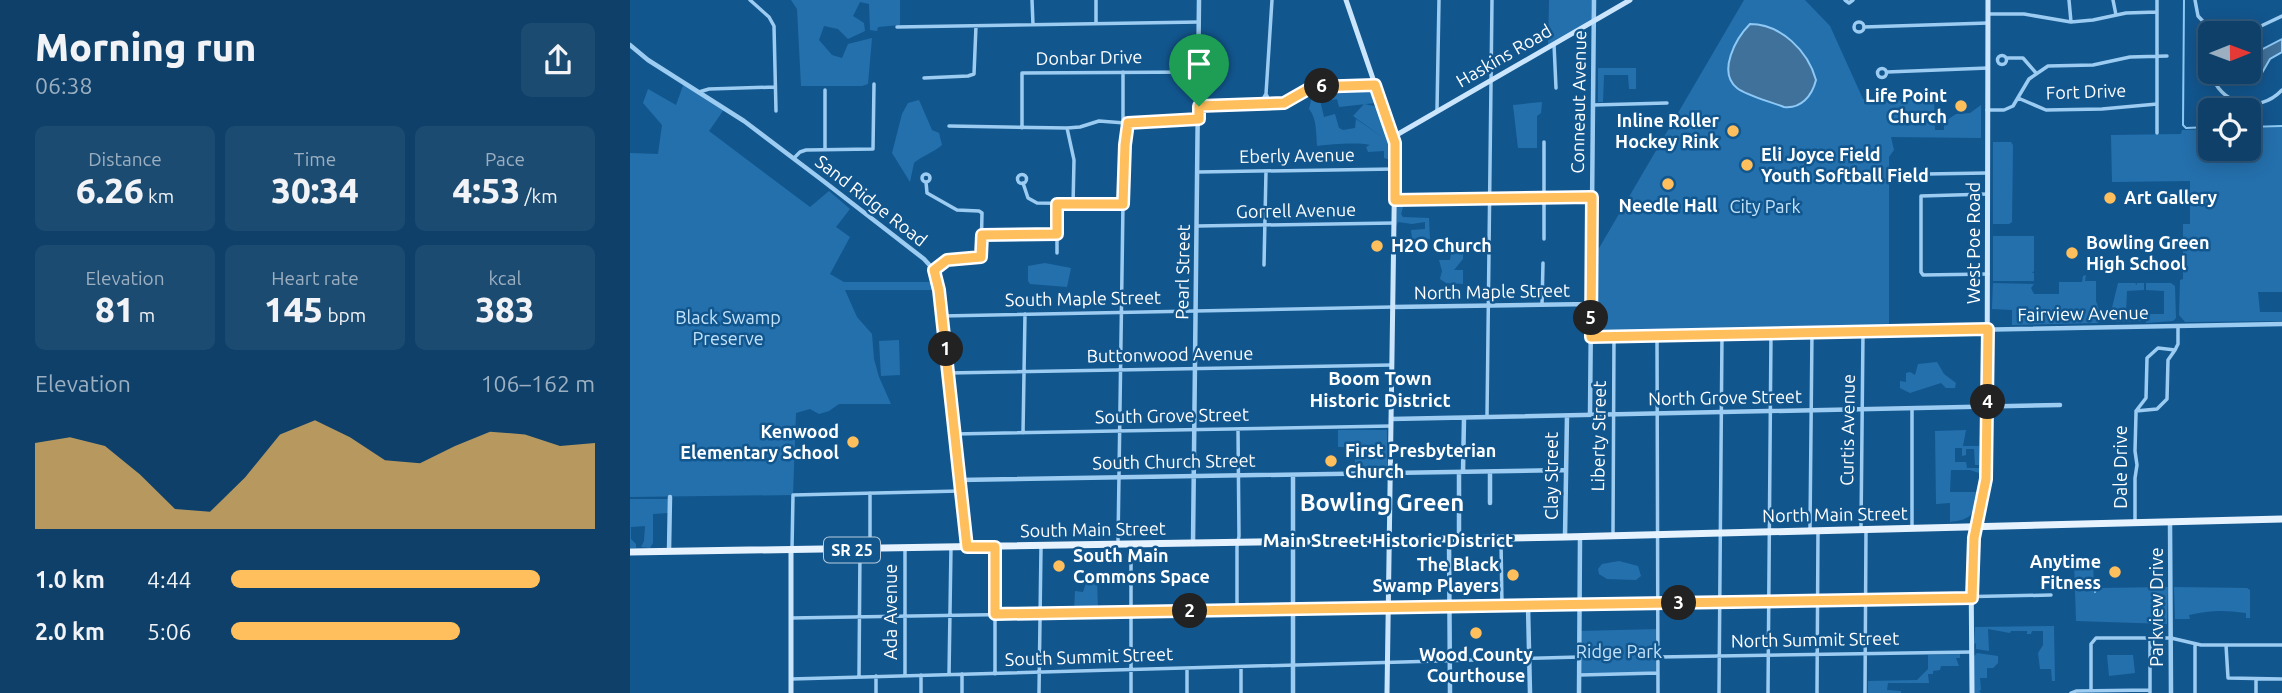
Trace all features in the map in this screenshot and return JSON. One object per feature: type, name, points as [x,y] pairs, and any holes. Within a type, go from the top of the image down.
[{"type":"main road","points":[[1346,0],[1393,137],[1395,169],[1387,693]]},
{"type":"main road","name":"Haskins Road","points":[[1393,137],[1630,0]]},
{"type":"main road","name":"West Poe Road","points":[[1972,693],[1971,563],[1986,479],[1988,406],[1989,0]]},
{"type":"main road","name":"North Main Street","points":[[1389,538],[1613,536],[2282,519]]},
{"type":"main road","name":"South Main Street","points":[[630,552],[1041,547],[1389,538]]},
{"type":"main road","points":[[791,693],[792,551]]},
{"type":"street","points":[[750,0],[773,23],[776,111]]},
{"type":"street","points":[[1032,0],[1032,25]]},
{"type":"street","points":[[1096,0],[1096,23]]},
{"type":"street","name":"Pearl Street","points":[[1193,544],[1199,0]]},
{"type":"street","points":[[1260,104],[1266,94],[1272,0]]},
{"type":"street","points":[[1437,111],[1438,0]]},
{"type":"street","points":[[1487,417],[1492,0]]},
{"type":"street","name":"Conneaut Avenue","points":[[1590,415],[1594,0]]},
{"type":"street","points":[[1845,0],[1849,3],[1853,0]]},
{"type":"street","points":[[2069,0],[2071,22]]},
{"type":"street","points":[[2113,0],[2116,15]]},
{"type":"street","points":[[2157,0],[2157,133]]},
{"type":"street","points":[[2195,0],[2198,16],[2203,21]]},
{"type":"street","points":[[1988,14],[2025,14],[2071,22],[2157,12]]},
{"type":"street","points":[[2261,26],[2282,16]]},
{"type":"street","points":[[897,27],[1199,22]]},
{"type":"street","points":[[1864,27],[1988,23]]},
{"type":"street","points":[[923,78],[953,78],[974,74],[976,26]]},
{"type":"street","points":[[1554,44],[1556,88]]},
{"type":"street","name":"Sand Ridge Road","points":[[630,45],[648,60],[744,121],[794,158],[934,270],[942,316],[967,547]]},
{"type":"street","points":[[1987,110],[2008,109],[2013,106],[2026,83],[2036,73],[2051,66],[2093,65],[2130,57],[2167,55]]},
{"type":"street","points":[[2006,58],[2022,58],[2036,73]]},
{"type":"street","points":[[1887,72],[1987,68]]},
{"type":"street","points":[[1118,545],[1126,123],[1123,71]]},
{"type":"street","name":"Donbar Drive","points":[[1022,128],[1022,73],[1199,72]]},
{"type":"street","points":[[2217,84],[2231,100],[2239,103],[2263,103],[2282,90]]},
{"type":"street","points":[[794,158],[802,151],[873,149],[874,85]]},
{"type":"street","points":[[1199,106],[1289,102],[1303,90],[1312,87],[1375,85]]},
{"type":"street","points":[[699,92],[709,89],[775,87]]},
{"type":"street","points":[[825,90],[825,150]]},
{"type":"street","points":[[1266,94],[1271,104]]},
{"type":"street","name":"Fort Drive","points":[[2018,98],[2046,110],[2090,110],[2157,104]]},
{"type":"street","points":[[1593,105],[1667,103]]},
{"type":"street","points":[[949,127],[1067,128],[1099,121],[1126,123],[1199,119]]},
{"type":"street","points":[[1067,128],[1074,160],[1073,205]]},
{"type":"street","points":[[1544,142],[1544,239]]},
{"type":"street","name":"Eberly Avenue","points":[[1198,172],[1395,169]]},
{"type":"street","points":[[1264,265],[1266,171]]},
{"type":"street","points":[[1926,174],[1988,173]]},
{"type":"street","points":[[926,182],[927,193],[952,208],[982,213],[981,257],[947,260],[934,270]]},
{"type":"street","points":[[1023,183],[1026,196],[1039,204],[1123,204]]},
{"type":"street","points":[[1988,194],[1921,196],[1920,258],[1923,275],[1988,274]]},
{"type":"street","points":[[1395,200],[1592,197]]},
{"type":"street","points":[[1057,204],[1057,253]]},
{"type":"street","name":"Gorrell Avenue","points":[[1198,226],[1394,223]]},
{"type":"street","points":[[982,235],[1057,234]]},
{"type":"street","points":[[1542,263],[1542,305]]},
{"type":"street","name":"North Maple Street","points":[[1393,307],[1591,304]]},
{"type":"street","name":"South Maple Street","points":[[942,316],[1393,307]]},
{"type":"street","points":[[1023,433],[1025,314]]},
{"type":"street","name":"Fairview Avenue","points":[[1591,337],[2282,324]]},
{"type":"street","name":"Dale Drive","points":[[2136,411],[2155,411],[2167,400],[2168,359],[2178,344],[2178,326]]},
{"type":"street","name":"Curtis Avenue","points":[[1863,331],[1865,693]]},
{"type":"street","points":[[1812,332],[1811,411],[1818,601],[1817,693]]},
{"type":"street","points":[[1768,693],[1770,333]]},
{"type":"street","points":[[1719,693],[1722,334]]},
{"type":"street","points":[[1657,335],[1658,693]]},
{"type":"street","name":"Liberty Street","points":[[1613,536],[1615,336]]},
{"type":"street","name":"Dale Drive","points":[[2135,523],[2136,411],[2146,398],[2147,358],[2158,348],[2175,350]]},
{"type":"street","name":"Buttonwood Avenue","points":[[948,373],[1392,365]]},
{"type":"street","name":"North Grove Street","points":[[1391,423],[1487,417],[2060,405]]},
{"type":"street","points":[[1912,408],[1912,529]]},
{"type":"street","name":"Clay Street","points":[[1565,537],[1567,416]]},
{"type":"street","points":[[1459,537],[1464,418]]},
{"type":"street","name":"South Grove Street","points":[[954,434],[1238,429],[1391,423]]},
{"type":"street","points":[[1237,611],[1238,429]]},
{"type":"street","name":"South Church Street","points":[[959,480],[1566,470]]},
{"type":"street","points":[[1490,472],[1490,503]]},
{"type":"street","points":[[1293,475],[1293,693]]},
{"type":"street","points":[[792,551],[793,495],[960,491]]},
{"type":"street","points":[[870,493],[870,549]]},
{"type":"street","points":[[669,551],[670,497]]},
{"type":"street","name":"Parkview Drive","points":[[2170,522],[2171,693]]},
{"type":"street","points":[[1579,693],[1580,536]]},
{"type":"street","points":[[1449,537],[1450,693]]},
{"type":"street","points":[[1501,537],[1502,607]]},
{"type":"street","points":[[1131,545],[1131,693]]},
{"type":"street","points":[[949,675],[951,547]]},
{"type":"street","points":[[995,547],[995,674]]},
{"type":"street","points":[[1040,693],[1041,547]]},
{"type":"street","name":"Ada Avenue","points":[[905,548],[905,676]]},
{"type":"street","points":[[859,677],[860,549]]},
{"type":"street","points":[[791,618],[2051,595]]},
{"type":"street","points":[[1528,606],[1530,693]]},
{"type":"street","points":[[2072,692],[2150,691],[2150,638]]},
{"type":"street","points":[[2091,691],[2093,639],[2171,638],[2194,645],[2282,645]]},
{"type":"street","points":[[2194,645],[2195,693]]},
{"type":"street","points":[[2226,645],[2228,678],[2282,679]]},
{"type":"street","name":"North Summit Street","points":[[1659,657],[1972,652]]},
{"type":"street","points":[[1388,662],[1580,657]]},
{"type":"street","name":"South Summit Street","points":[[791,679],[1388,662]]},
{"type":"street","points":[[1241,667],[1241,693]]},
{"type":"street","points":[[1187,668],[1187,693]]},
{"type":"street","points":[[1580,675],[1658,673]]},
{"type":"street","points":[[962,674],[962,693]]},
{"type":"street","points":[[876,676],[876,693]]},
{"type":"street","points":[[921,676],[921,693]]},
{"type":"street","points":[[2256,679],[2256,693]]},
{"type":"green space","points":[[791,0],[900,0],[900,25],[878,27],[877,31],[870,30],[869,4],[860,2],[853,16],[864,23],[865,31],[848,39],[838,29],[824,26],[819,40],[832,55],[842,58],[848,44],[872,38],[868,84],[801,86],[797,9]]},
{"type":"green space","points":[[1549,0],[1594,0],[1594,21],[1548,47]]},
{"type":"green space","name":"City Park","points":[[1744,0],[1805,0],[1830,26],[1863,99],[1890,101],[1934,97],[1935,130],[1944,130],[1944,122],[1956,114],[1970,113],[1981,105],[1981,138],[1891,137],[1894,150],[1889,157],[1889,328],[1594,335],[1595,255]]},
{"type":"green space","points":[[1598,68],[1636,68],[1636,89],[1629,89],[1628,75],[1604,75],[1603,102],[1598,102]]},
{"type":"green space","name":"Black Swamp Preserve","points":[[684,83],[725,108],[709,131],[810,207],[829,191],[850,209],[836,227],[850,237],[830,274],[844,282],[936,282],[938,290],[845,290],[857,317],[872,334],[874,359],[891,404],[839,404],[819,414],[810,409],[796,413],[793,495],[630,497],[630,153],[658,154],[662,125],[643,103],[648,89],[676,105]]},
{"type":"green space","points":[[1373,87],[1377,99],[1375,103],[1365,104],[1379,107],[1391,138],[1391,156],[1388,156],[1391,160],[1384,158],[1384,151],[1368,152],[1366,147],[1370,145],[1352,143],[1317,146],[1315,121],[1309,109],[1314,88]],"holes":[[[1337,99],[1339,107],[1364,104],[1353,116],[1385,139],[1356,119],[1355,128],[1339,128],[1335,114],[1324,117],[1320,100]]]},
{"type":"green space","points":[[919,100],[932,130],[939,133],[942,145],[914,163],[910,182],[892,153],[902,114],[908,103]]},
{"type":"green space","points":[[1542,102],[1541,113],[1537,116],[1537,148],[1518,148],[1513,105]]},
{"type":"green space","points":[[2282,127],[2282,292],[2258,292],[2260,312],[2282,312],[2282,321],[2185,322],[2179,315],[2180,280],[2183,279],[2183,224],[2190,224],[2190,181],[2112,182],[2111,135],[2181,134],[2182,130],[2198,129],[2198,161],[2261,161],[2261,128]]},
{"type":"green space","points":[[1993,142],[2011,142],[2013,145],[2012,222],[2009,224],[1993,224]]},
{"type":"green space","points":[[1413,202],[1413,205],[1404,204],[1401,214],[1403,217],[1429,218],[1430,239],[1398,240],[1412,239],[1411,230],[1425,229],[1425,222],[1398,222],[1396,227],[1397,204]]},
{"type":"green space","points":[[1993,236],[2034,236],[2034,281],[1993,281]]},
{"type":"green space","points":[[1451,253],[1463,253],[1463,259],[1454,270],[1463,270],[1463,284],[1446,283],[1440,279],[1442,271],[1439,260],[1450,260]]},
{"type":"green space","points":[[1045,263],[1071,268],[1067,287],[1030,284],[1028,266]]},
{"type":"green space","points":[[2086,275],[2085,281],[2096,281],[2096,301],[2102,319],[2098,323],[2012,325],[2012,310],[1992,309],[1993,283],[2034,284],[2031,288],[2034,294],[2059,294],[2059,282],[2082,282],[2083,276]]},
{"type":"green space","points":[[2118,283],[2144,283],[2144,290],[2127,291],[2126,313],[2144,314],[2144,321],[2112,322],[2110,316]]},
{"type":"green space","points":[[2146,283],[2171,283],[2175,286],[2176,318],[2173,321],[2146,323],[2146,314],[2164,314],[2164,291],[2146,290]]},
{"type":"green space","points":[[899,340],[900,375],[881,376],[879,341]]},
{"type":"green space","points":[[1937,362],[1944,374],[1956,383],[1955,388],[1946,388],[1941,383],[1910,393],[1900,388],[1900,381],[1906,382],[1906,373],[1915,375],[1918,364]]},
{"type":"green space","points":[[1338,430],[1387,430],[1387,468],[1355,469],[1355,447],[1338,447]]},
{"type":"green space","points":[[1966,430],[1963,446],[1979,446],[1979,465],[1975,465],[1974,449],[1966,449],[1966,455],[1962,456],[1962,448],[1955,448],[1955,462],[1966,462],[1967,468],[1979,468],[1979,473],[1951,470],[1950,492],[1979,492],[1971,514],[1964,519],[1950,522],[1950,503],[1936,504],[1935,431]]},
{"type":"green space","points":[[630,499],[668,499],[668,513],[653,514],[653,543],[650,548],[641,547],[645,526],[631,527],[631,539],[636,548],[630,548]]},
{"type":"green space","points":[[2090,557],[2096,564],[2093,564],[2094,586],[2099,588],[2168,587],[2167,624],[2076,621],[2074,562],[2089,563]]},
{"type":"green space","points":[[1619,561],[1638,566],[1641,576],[1636,580],[1607,579],[1599,574],[1598,569],[1602,564]]},
{"type":"green space","points":[[1087,580],[1097,580],[1098,610],[1074,610],[1075,591],[1083,592]]},
{"type":"green space","points":[[2174,587],[2247,588],[2250,590],[2250,618],[2246,618],[2246,613],[2218,611],[2189,615],[2190,619],[2175,619]]},
{"type":"green space","points":[[2054,626],[2055,681],[2052,681],[2051,669],[2040,669],[2038,653],[2043,645],[2043,631],[2027,634],[2027,631],[2010,633],[1988,629],[1989,651],[1976,649],[1976,643],[1974,644],[1975,627]]},
{"type":"green space","name":"Ridge Park","points":[[1659,629],[1659,673],[1580,675],[1579,631]]},
{"type":"green space","points":[[1977,653],[1998,656],[1998,663],[1993,668],[1987,668],[1987,678],[1980,678],[1981,693],[1974,693],[1974,656]]},
{"type":"green space","points":[[1960,654],[1960,658],[1956,658],[1959,666],[1941,666],[1940,670],[1928,674],[1929,683],[1888,683],[1887,690],[1901,693],[1868,693],[1868,681],[1917,680],[1928,669],[1928,655]]},
{"type":"green space","points":[[2107,655],[2133,655],[2135,673],[2109,676]]},
{"type":"shaded area","points":[[1750,24],[1761,25],[1782,34],[1792,41],[1807,59],[1816,80],[1809,96],[1801,104],[1784,107],[1747,94],[1731,81],[1729,64],[1734,46]]},
{"type":"shaded area","points":[[2282,39],[2282,52],[2270,59],[2261,73],[2261,50]]},
{"type":"waterway","points":[[2184,0],[2183,125],[2186,128],[2198,128]]},
{"type":"waterway","points":[[2261,127],[2282,126]]},
{"type":"waterway","points":[[2095,592],[2098,583]]},
{"type":"place","name":"Life Point Church","points":[[1961,106]]},
{"type":"place","name":"Inline Roller Hockey Rink","points":[[1733,131]]},
{"type":"place","name":"Eli Joyce Field Youth Softball Field","points":[[1747,165]]},
{"type":"place","name":"Needle Hall","points":[[1668,184]]},
{"type":"place","name":"Art Gallery","points":[[2110,198]]},
{"type":"place","name":"H2O Church","points":[[1377,246]]},
{"type":"place","name":"Bowling Green High School","points":[[2072,253]]},
{"type":"place","name":"Kenwood Elementary School","points":[[853,442]]},
{"type":"place","name":"First Presbyterian Church","points":[[1331,461]]},
{"type":"place","name":"South Main Commons Space","points":[[1059,566]]},
{"type":"place","name":"Anytime Fitness","points":[[2115,572]]},
{"type":"place","name":"The Black Swamp Players","points":[[1513,575]]},
{"type":"place","name":"Wood County Courthouse","points":[[1476,633]]},
{"type":"district","name":"Boom Town Historic District","points":[[1380,389]]},
{"type":"district","name":"Bowling Green","points":[[1382,503]]},
{"type":"district","name":"Main Street Historic District","points":[[1388,540]]},
{"type":"route","points":[[1375,85],[1395,143],[1395,200],[1592,197],[1591,337],[1988,329],[1986,479],[1971,563],[1972,598],[995,614],[995,547],[967,547],[939,290],[934,270],[947,260],[979,259],[982,235],[1057,234],[1057,204],[1123,204],[1128,123],[1199,119],[1199,106],[1284,103],[1294,100],[1303,90],[1312,87],[1375,85]]}]
